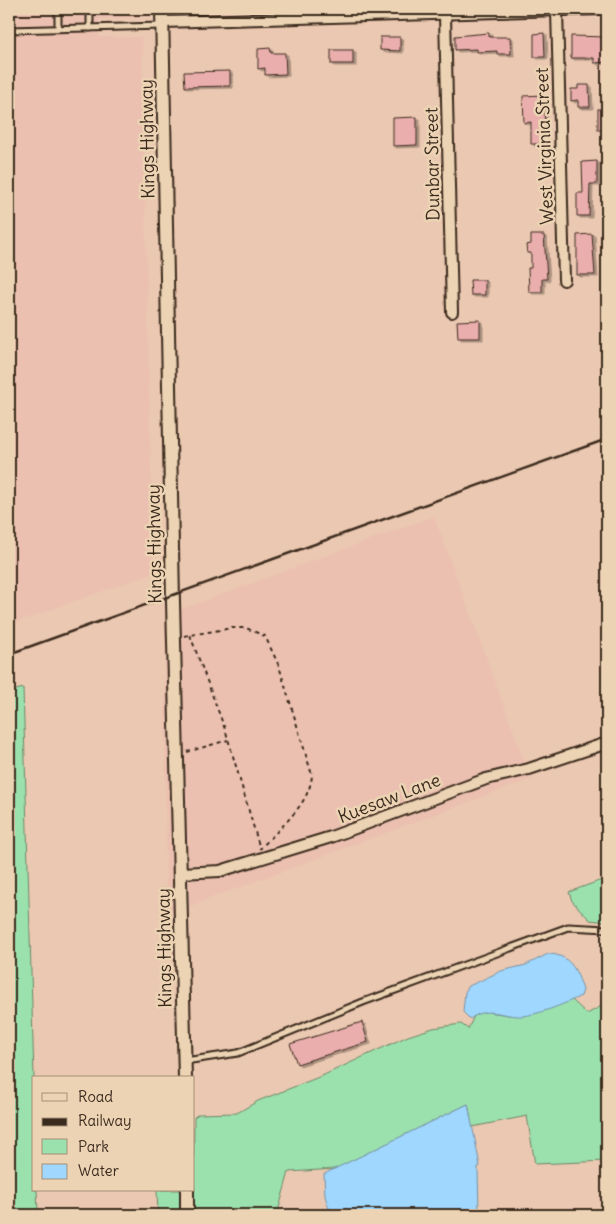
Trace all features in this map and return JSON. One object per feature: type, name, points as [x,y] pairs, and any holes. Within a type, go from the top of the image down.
[{"type":"street","points":[[162,19],[445,15],[598,9]]},
{"type":"street","name":"West Virginia Street","points":[[557,10],[564,280]]},
{"type":"street","name":"Dunbar Street","points":[[445,15],[452,312]]},
{"type":"street","name":"Kings Highway","points":[[162,19],[185,1076]]},
{"type":"street","name":"Kuesaw Lane","points":[[180,873],[220,871],[330,837],[486,779],[529,770],[607,743]]},
{"type":"street","points":[[187,1192],[187,1215]]},
{"type":"lane","points":[[58,9],[58,28]]},
{"type":"lane","points":[[90,9],[90,28]]},
{"type":"lane","points":[[9,30],[90,28],[162,19]]},
{"type":"lane","points":[[184,1061],[238,1053],[363,1002],[568,927],[607,929]]},
{"type":"path","points":[[174,638],[232,628],[257,631],[265,636],[279,666],[312,775],[311,783],[300,804],[247,862]]},
{"type":"path","points":[[190,635],[228,740],[260,848]]},
{"type":"path","points":[[178,755],[228,740]]},
{"type":"shaded area","points":[[9,9],[141,9],[141,17],[99,19],[99,37],[142,37],[153,573],[9,625]]},
{"type":"shaded area","points":[[434,516],[526,765],[485,774],[329,833],[219,866],[186,868],[179,610]]},
{"type":"shaded area","points":[[168,614],[176,911],[166,915],[165,615]]},
{"type":"shaded area","points":[[529,774],[531,779],[187,907],[186,878],[222,875],[488,783]]},
{"type":"green space","points":[[23,688],[34,1076],[32,1076],[32,1192],[37,1192],[38,1215],[9,1215],[9,692]]},
{"type":"green space","points":[[607,878],[607,922],[590,920],[572,901],[569,892]]},
{"type":"green space","points":[[572,1000],[587,1014],[607,1003],[607,1161],[535,1164],[527,1116],[472,1127],[468,1104],[335,1169],[289,1172],[277,1215],[193,1215],[193,1192],[195,1192],[195,1116],[199,1114],[237,1113],[258,1101],[324,1075],[408,1036],[433,1028],[461,1024],[468,1029],[474,1016],[482,1011],[509,1015]]},
{"type":"green space","points":[[157,1192],[181,1192],[182,1215],[158,1215]]},
{"type":"water","points":[[548,954],[562,957],[572,965],[583,990],[581,996],[552,1008],[522,1016],[489,1012],[476,1015],[470,1019],[463,1012],[465,992],[469,986],[501,971],[526,965]]},
{"type":"water","points":[[468,1104],[480,1166],[478,1167],[479,1215],[331,1215],[325,1196],[324,1174]]},
{"type":"building","points":[[489,33],[489,37],[510,37],[511,54],[497,54],[497,51],[477,52],[477,49],[455,50],[455,36]]},
{"type":"building","points":[[544,33],[545,57],[534,57],[534,34]]},
{"type":"building","points":[[571,36],[607,37],[607,62],[594,63],[594,58],[571,58]]},
{"type":"building","points":[[380,37],[400,37],[400,51],[380,50]]},
{"type":"building","points":[[270,48],[271,53],[285,53],[286,74],[265,75],[265,68],[258,69],[258,49]]},
{"type":"building","points":[[331,50],[353,50],[353,64],[331,64]]},
{"type":"building","points":[[230,71],[230,86],[185,87],[184,72]]},
{"type":"building","points":[[578,85],[589,85],[590,107],[578,107],[578,100],[571,101],[571,89],[578,89]]},
{"type":"building","points":[[544,95],[545,144],[531,144],[531,122],[524,123],[523,96]]},
{"type":"building","points":[[598,109],[607,109],[607,130],[598,130]]},
{"type":"building","points":[[417,117],[417,145],[393,146],[393,118]]},
{"type":"building","points":[[597,161],[597,184],[590,184],[589,216],[577,216],[577,193],[583,193],[582,162]]},
{"type":"building","points":[[592,234],[595,275],[577,275],[577,235]]},
{"type":"building","points":[[531,235],[544,235],[547,279],[542,279],[542,292],[529,292],[528,268],[531,268],[531,253],[527,253],[526,245],[531,244]]},
{"type":"building","points":[[470,280],[485,280],[485,295],[471,295]]},
{"type":"building","points":[[480,320],[480,338],[458,338],[457,321]]},
{"type":"building","points":[[362,1022],[368,1042],[297,1064],[290,1044]]},
{"type":"railway","points":[[9,654],[607,439]]}]
